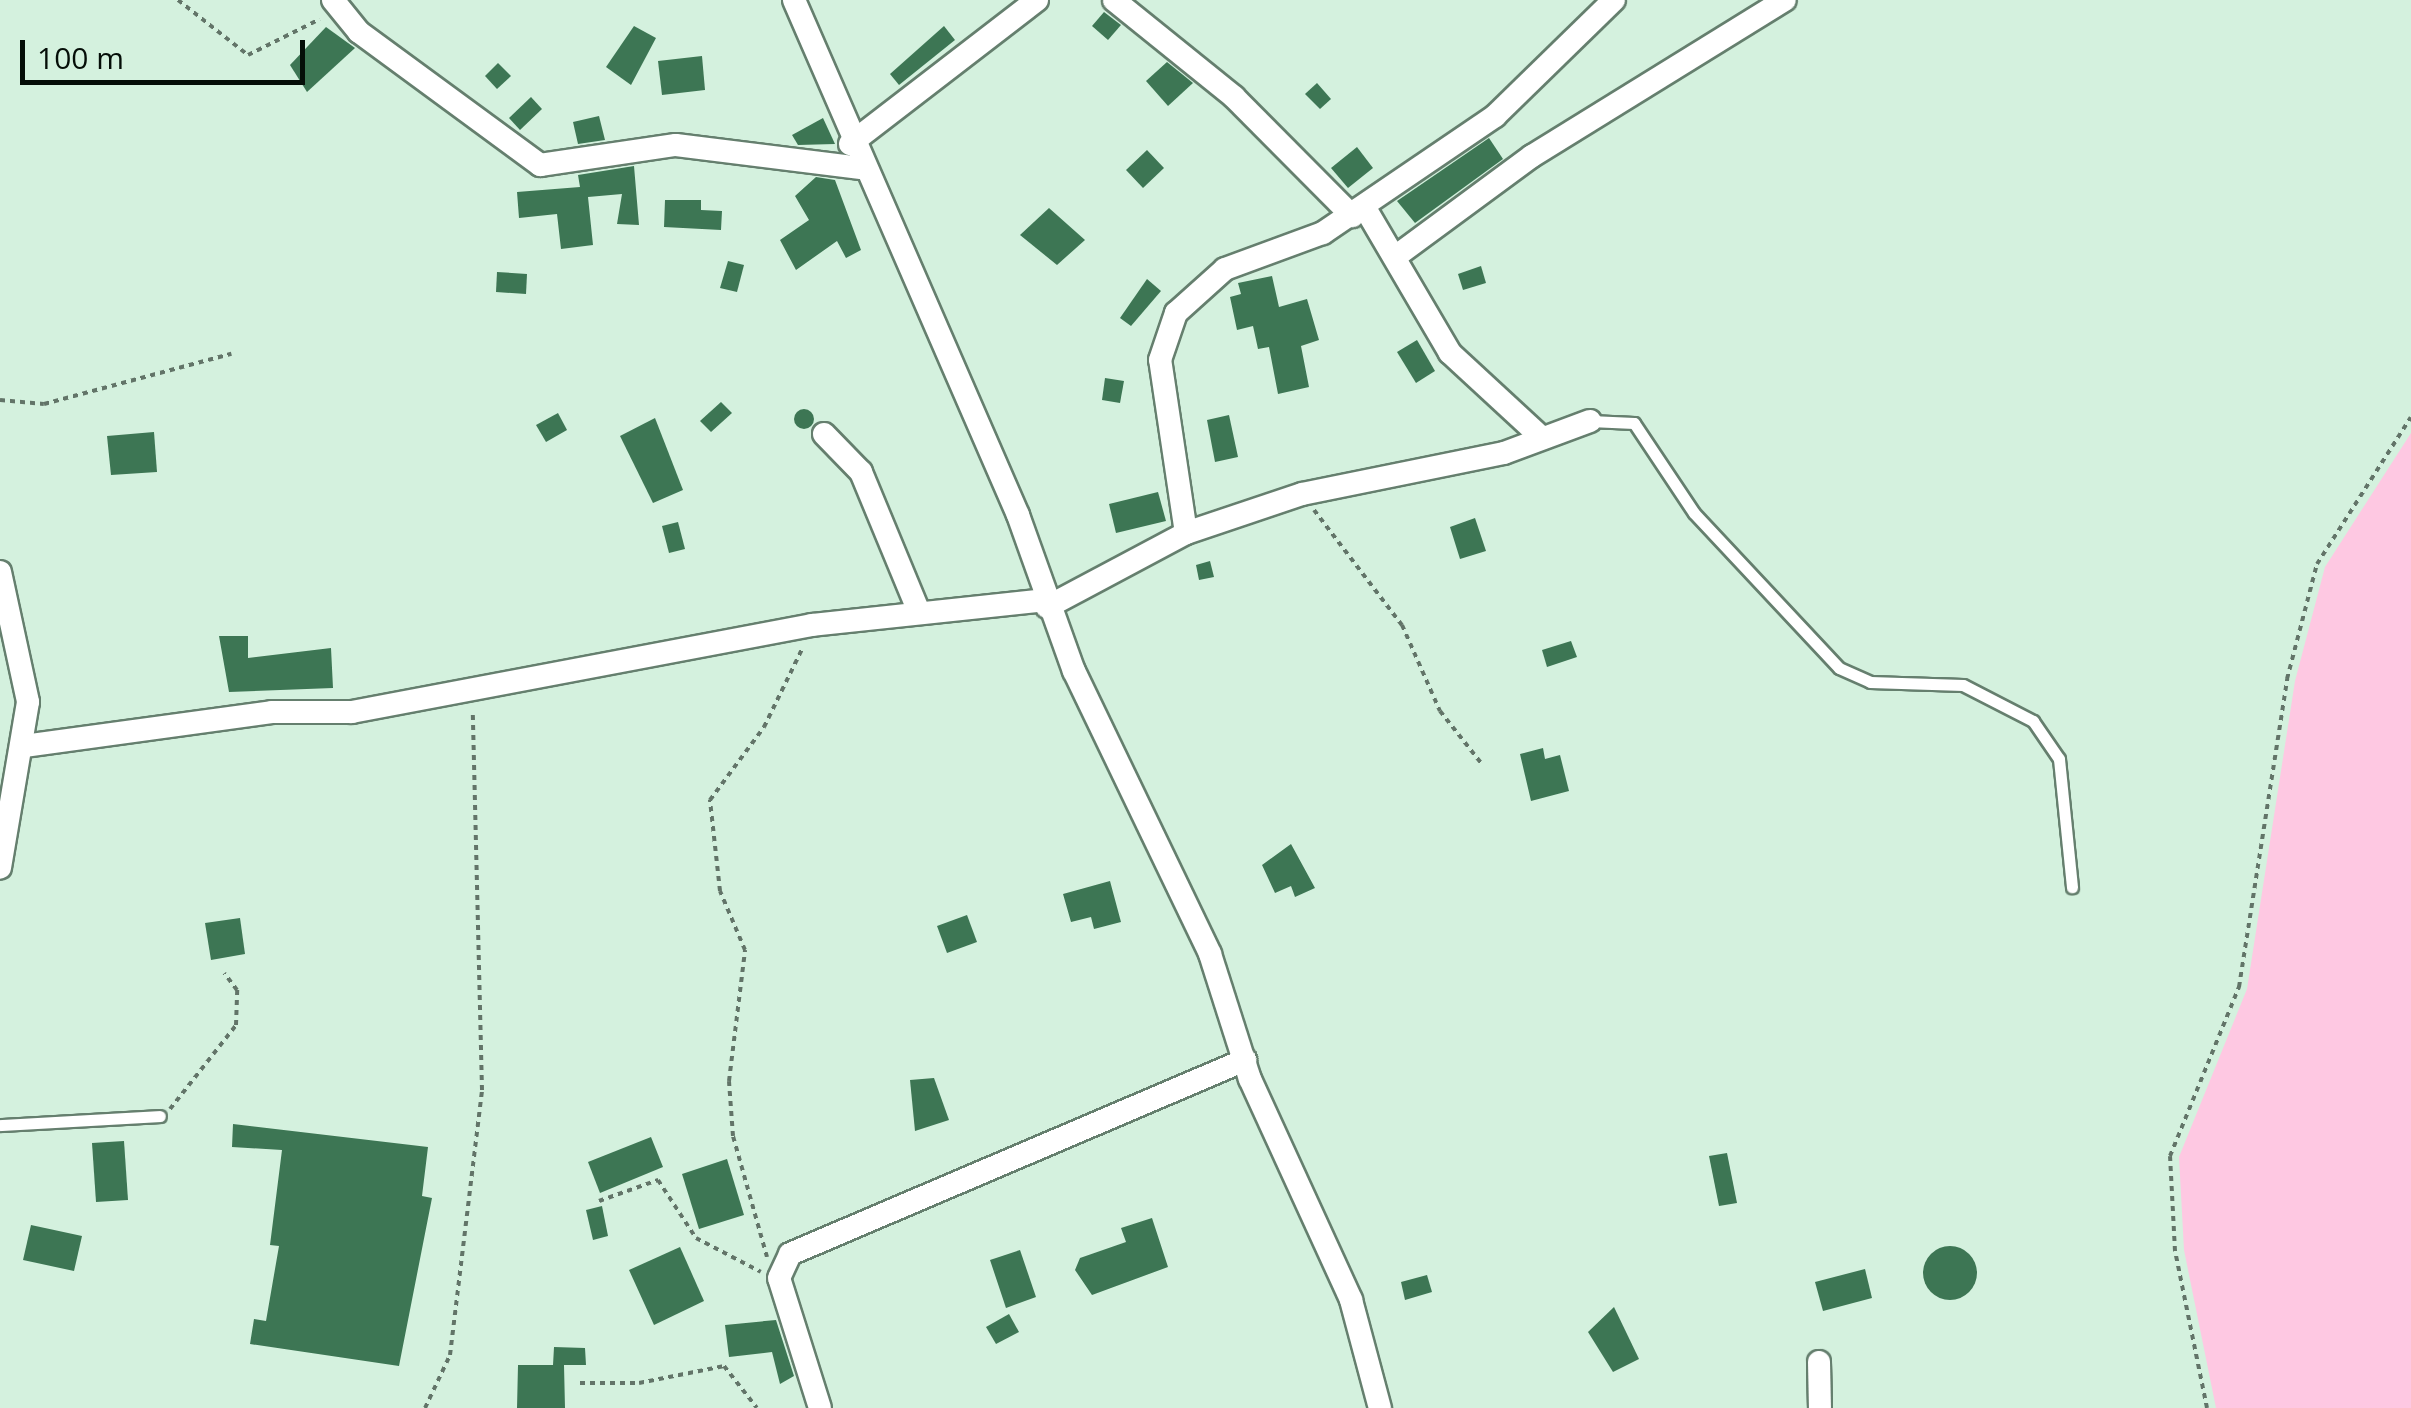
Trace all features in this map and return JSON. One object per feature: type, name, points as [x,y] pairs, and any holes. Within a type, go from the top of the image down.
[{"type":"street","points":[[794,0],[850,144],[974,411],[1046,604],[1210,954],[1245,1060],[1351,1300],[1380,1408]]},
{"type":"street","points":[[850,144],[1038,0]]},
{"type":"street","points":[[1114,0],[1234,96],[1358,212],[1399,254],[1450,352],[1542,438]]},
{"type":"street","points":[[1186,534],[1160,360],[1176,313],[1224,270],[1358,212],[1519,99],[1614,0]]},
{"type":"street","points":[[1399,254],[1532,156],[1784,0]]},
{"type":"street","points":[[334,4],[540,164],[676,144],[861,168]]},
{"type":"street","points":[[24,746],[272,712],[352,712],[471,686],[812,625],[919,612],[1046,604],[1186,534],[1302,494],[1542,438],[1590,421]]},
{"type":"street","points":[[824,434],[861,472],[919,612]]},
{"type":"street","points":[[0,572],[28,702],[24,746],[0,868]]},
{"type":"street","points":[[815,1406],[779,1278],[790,1254],[1245,1060]]},
{"type":"street","points":[[1819,1362],[1820,1408]]},
{"type":"lane","points":[[1590,421],[1634,423],[1694,513],[1839,668],[1870,682],[1962,685],[2033,721],[2059,758],[2072,887]]},
{"type":"lane","points":[[0,1125],[160,1116]]},
{"type":"path","points":[[178,0],[257,56],[334,4]]},
{"type":"path","points":[[0,400],[44,404],[231,354]]},
{"type":"path","points":[[2208,1408],[2176,1251],[2170,1156],[2239,987],[2287,679],[2317,564],[2411,417]]},
{"type":"path","points":[[1302,494],[1370,576],[1446,721],[1481,764]]},
{"type":"path","points":[[599,1201],[658,1180],[696,1238],[773,1276],[733,1136],[729,1080],[745,950],[720,892],[710,800],[764,727],[812,625]]},
{"type":"path","points":[[424,1408],[450,1355],[482,1090],[471,686]]},
{"type":"path","points":[[160,1116],[236,1026],[236,990],[224,972]]},
{"type":"path","points":[[580,1383],[640,1384],[724,1366],[757,1408]]},
{"type":"shaded area","points":[[2411,433],[2411,1408],[2216,1408],[2184,1250],[2179,1157],[2247,989],[2295,681],[2325,567]]},
{"type":"building","points":[[1104,12],[1121,25],[1108,40],[1092,26]]},
{"type":"building","points":[[634,26],[656,38],[631,85],[606,67]]},
{"type":"building","points":[[944,26],[955,40],[899,85],[890,74]]},
{"type":"building","points":[[326,27],[355,48],[307,92],[290,65]]},
{"type":"building","points":[[702,56],[705,90],[662,95],[658,61]]},
{"type":"building","points":[[1167,62],[1193,83],[1168,106],[1146,81]]},
{"type":"building","points":[[498,63],[511,76],[497,89],[485,76]]},
{"type":"building","points":[[1317,83],[1331,99],[1320,109],[1305,94]]},
{"type":"building","points":[[531,97],[542,109],[520,130],[509,118]]},
{"type":"building","points":[[599,116],[605,140],[578,144],[573,122]]},
{"type":"building","points":[[823,118],[835,144],[798,145],[792,135]]},
{"type":"building","points":[[1489,138],[1503,159],[1415,223],[1397,201]]},
{"type":"building","points":[[1357,147],[1373,168],[1348,188],[1331,168]]},
{"type":"building","points":[[1147,150],[1164,168],[1143,188],[1126,170]]},
{"type":"building","points":[[634,166],[639,225],[617,224],[622,194],[588,197],[593,245],[561,249],[557,214],[519,218],[517,192],[580,187],[578,175]]},
{"type":"building","points":[[816,177],[835,180],[861,250],[846,258],[837,241],[796,270],[780,240],[809,220],[795,196]]},
{"type":"building","points":[[665,200],[701,200],[701,210],[722,211],[721,230],[664,227]]},
{"type":"building","points":[[1049,208],[1085,240],[1057,265],[1020,235]]},
{"type":"building","points":[[728,261],[744,265],[737,292],[720,288]]},
{"type":"building","points":[[1481,266],[1486,283],[1463,290],[1458,274]]},
{"type":"building","points":[[497,272],[527,274],[526,294],[496,292]]},
{"type":"building","points":[[1272,276],[1279,307],[1307,299],[1319,340],[1301,346],[1309,387],[1278,394],[1269,347],[1258,349],[1253,326],[1237,330],[1230,297],[1241,294],[1238,283]]},
{"type":"building","points":[[1147,279],[1161,291],[1131,326],[1120,318]]},
{"type":"building","points":[[1417,340],[1435,371],[1416,383],[1397,352]]},
{"type":"building","points":[[1105,378],[1124,381],[1120,403],[1102,400]]},
{"type":"building","points":[[721,402],[732,413],[711,432],[700,421]]},
{"type":"building","points":[[804,409],[814,419],[804,429],[794,419]]},
{"type":"building","points":[[558,413],[567,430],[546,442],[536,425]]},
{"type":"building","points":[[1229,415],[1238,457],[1215,462],[1207,420]]},
{"type":"building","points":[[655,418],[683,490],[653,503],[620,436]]},
{"type":"building","points":[[154,432],[157,472],[111,475],[107,436]]},
{"type":"building","points":[[1158,492],[1166,521],[1116,533],[1109,504]]},
{"type":"building","points":[[1475,518],[1486,551],[1460,559],[1450,527]]},
{"type":"building","points":[[678,522],[685,549],[669,553],[662,526]]},
{"type":"building","points":[[1210,561],[1214,577],[1199,580],[1196,565]]},
{"type":"building","points":[[219,636],[248,636],[248,658],[331,648],[333,688],[229,692]]},
{"type":"building","points":[[1571,641],[1577,657],[1547,667],[1542,650]]},
{"type":"building","points":[[1543,748],[1545,759],[1560,755],[1569,791],[1531,801],[1520,754]]},
{"type":"building","points":[[1291,844],[1315,888],[1295,897],[1291,886],[1275,893],[1262,865]]},
{"type":"building","points":[[1110,881],[1121,922],[1094,929],[1091,917],[1071,922],[1063,894]]},
{"type":"building","points":[[967,915],[977,942],[947,953],[937,926]]},
{"type":"building","points":[[240,918],[245,954],[211,960],[205,923]]},
{"type":"building","points":[[934,1078],[949,1120],[915,1131],[910,1080]]},
{"type":"building","points":[[233,1124],[428,1147],[422,1196],[432,1198],[399,1366],[250,1344],[254,1319],[266,1321],[279,1246],[270,1245],[282,1150],[232,1147]]},
{"type":"building","points":[[651,1137],[663,1167],[600,1193],[588,1162]]},
{"type":"building","points":[[124,1141],[128,1200],[96,1202],[92,1143]]},
{"type":"building","points":[[1727,1153],[1737,1203],[1719,1206],[1709,1156]]},
{"type":"building","points":[[727,1159],[744,1215],[699,1229],[682,1174]]},
{"type":"building","points":[[602,1206],[608,1236],[593,1240],[586,1210]]},
{"type":"building","points":[[1152,1218],[1168,1267],[1092,1295],[1075,1270],[1080,1258],[1126,1242],[1121,1228]]},
{"type":"building","points":[[31,1225],[82,1236],[74,1271],[23,1260]]},
{"type":"building","points":[[1950,1246],[1969,1254],[1977,1273],[1969,1292],[1950,1300],[1931,1292],[1923,1273],[1931,1254]]},
{"type":"building","points":[[680,1247],[704,1301],[654,1325],[629,1270]]},
{"type":"building","points":[[1020,1250],[1036,1297],[1006,1308],[990,1260]]},
{"type":"building","points":[[1865,1269],[1872,1298],[1823,1311],[1815,1282]]},
{"type":"building","points":[[1427,1275],[1432,1292],[1405,1300],[1401,1282]]},
{"type":"building","points":[[1614,1307],[1639,1359],[1613,1372],[1588,1332]]},
{"type":"building","points":[[1009,1314],[1019,1332],[996,1344],[986,1327]]},
{"type":"building","points":[[776,1320],[794,1376],[780,1384],[772,1352],[729,1357],[725,1325]]},
{"type":"building","points":[[554,1347],[585,1348],[586,1365],[564,1365],[565,1408],[517,1408],[518,1365],[553,1365]]}]
